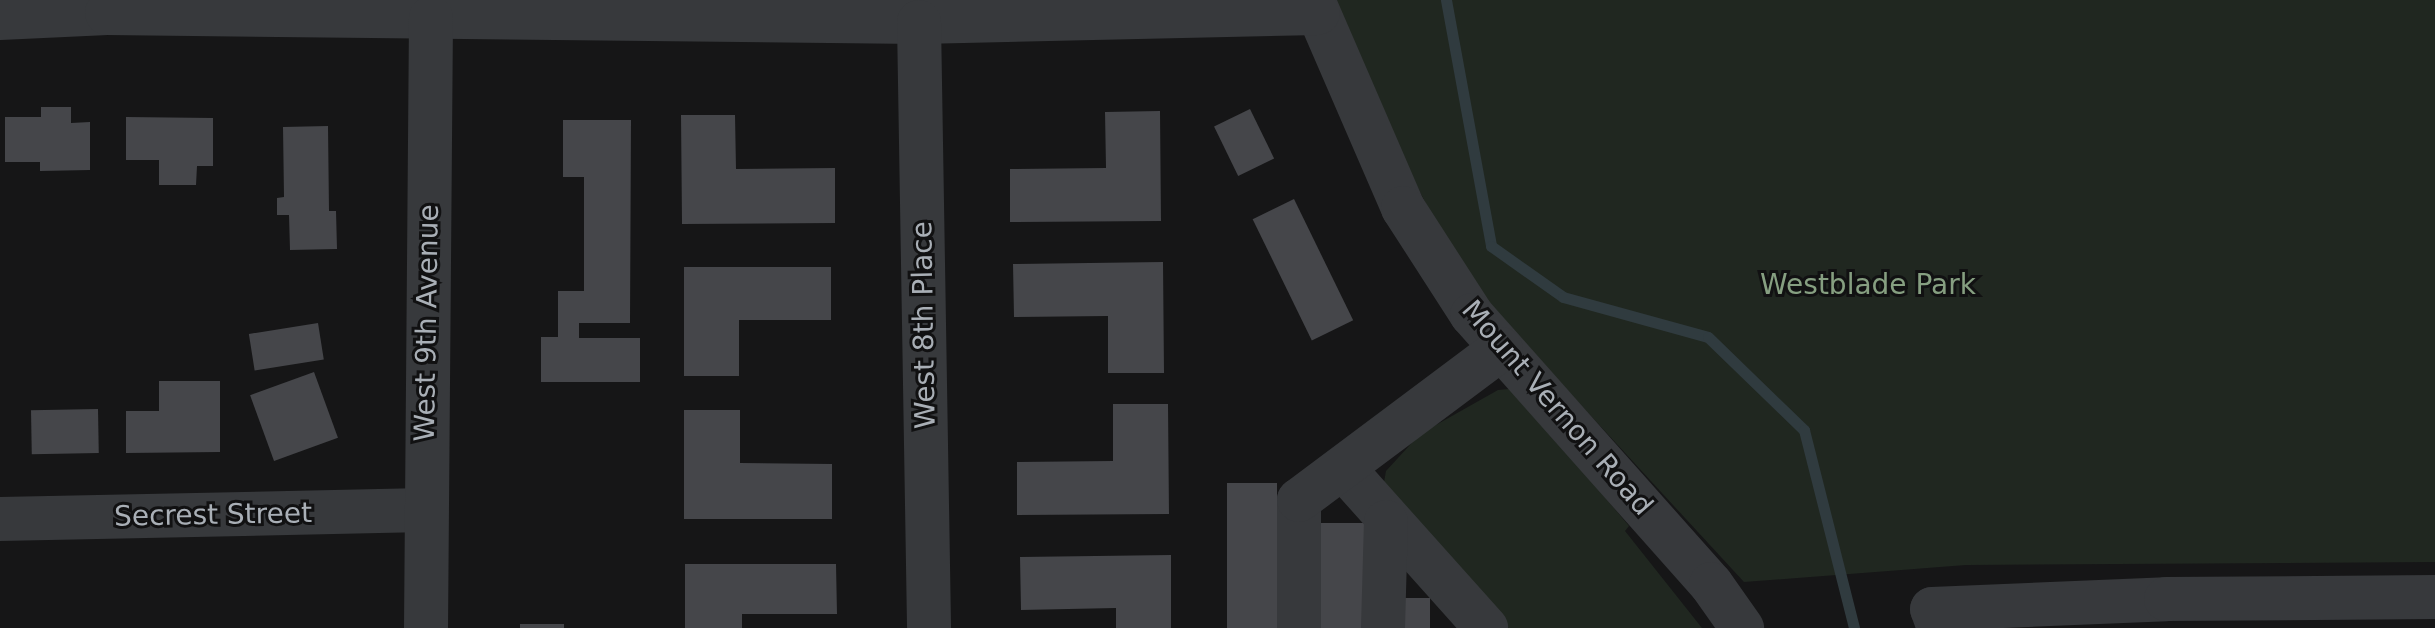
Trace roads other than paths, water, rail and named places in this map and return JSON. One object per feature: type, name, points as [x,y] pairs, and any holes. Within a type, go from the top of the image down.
[{"type":"street","points":[[0,18],[107,6],[431,18],[919,22],[1316,6]]},
{"type":"street","name":"Mount Vernon Road","points":[[1316,6],[1403,208],[1472,315],[1711,584],[1742,628]]},
{"type":"street","name":"West 9th Avenue","points":[[426,628],[431,18]]},
{"type":"street","name":"West 8th Place","points":[[919,22],[929,628]]},
{"type":"street","points":[[1299,628],[1299,500],[1501,349]]},
{"type":"street","points":[[1343,468],[1449,608],[1486,628]]},
{"type":"street","name":"Secrest Street","points":[[0,519],[425,510]]},
{"type":"street","points":[[1383,628],[1386,522]]},
{"type":"street","points":[[1936,618],[2180,613],[2435,597]]},
{"type":"waterway","points":[[1446,0],[1491,246],[1563,297],[1708,337],[1804,430],[1854,628]]},
{"type":"park label","name":"Westblade Park","points":[[1868,285]]}]
